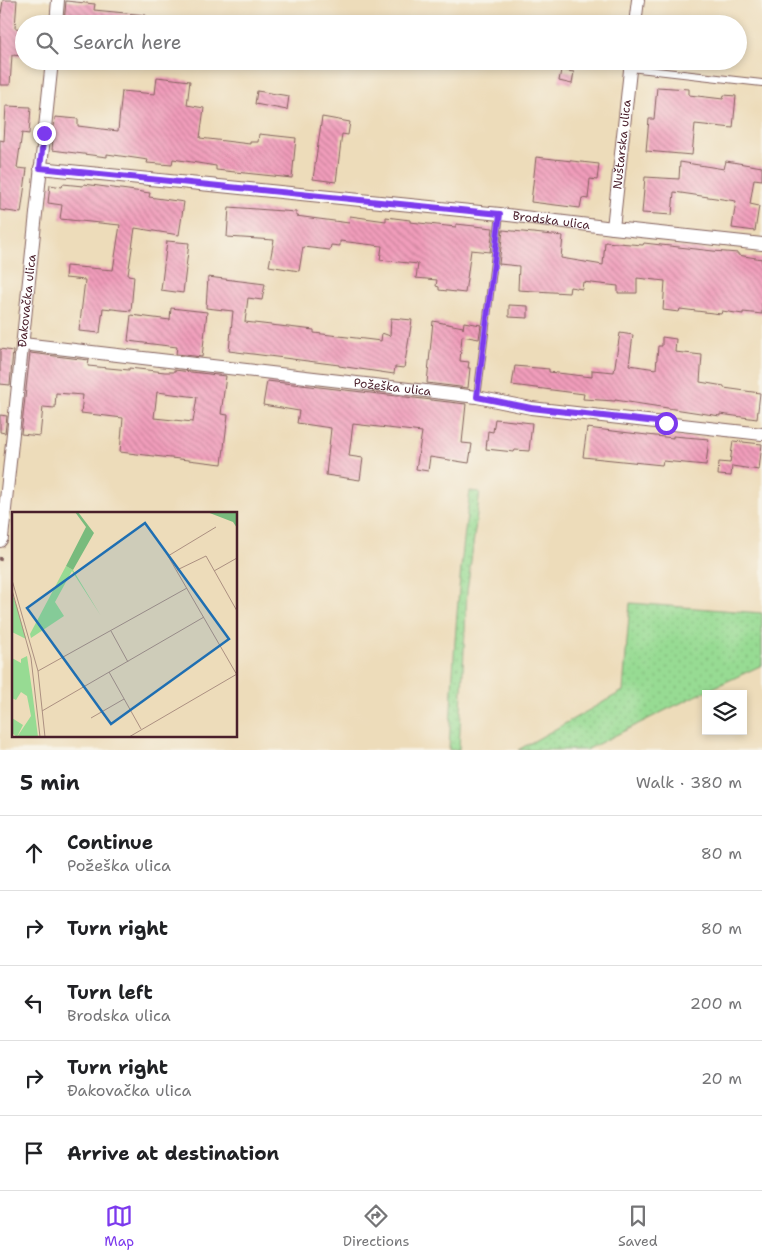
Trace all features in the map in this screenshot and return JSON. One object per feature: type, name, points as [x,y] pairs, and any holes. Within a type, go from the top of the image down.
[{"type":"street","points":[[57,15],[58,0]]},
{"type":"street","points":[[636,15],[638,0]]},
{"type":"street","name":"Đakovačka ulica","points":[[1,540],[6,452],[23,344],[51,70]]},
{"type":"street","name":"Nuštarska ulica","points":[[613,228],[630,70]]},
{"type":"street","name":"Brodska ulica","points":[[40,168],[500,214],[762,244]]},
{"type":"street","name":"Požeška ulica","points":[[23,344],[477,397],[531,408],[762,434]]},
{"type":"lane","points":[[667,70],[762,83]]},
{"type":"lane","points":[[477,397],[500,214]]},
{"type":"green space","points":[[470,491],[480,492],[467,591],[459,750],[449,750],[456,620]]},
{"type":"green space","points":[[630,603],[762,613],[762,665],[709,690],[702,690],[702,693],[586,750],[518,750],[623,691]]},
{"type":"building","points":[[3,0],[17,0],[15,55],[12,55],[10,85],[0,85],[0,20]]},
{"type":"building","points":[[66,1],[95,4],[94,10],[146,15],[65,15]]},
{"type":"building","points":[[561,70],[574,72],[572,84],[559,81]]},
{"type":"building","points":[[157,77],[190,81],[187,105],[204,108],[200,138],[250,144],[250,142],[258,142],[259,134],[296,138],[292,178],[216,170],[216,166],[173,159],[172,165],[147,163],[148,160],[107,154],[107,157],[52,150],[55,117],[78,119],[78,126],[118,131],[122,91],[155,94]]},
{"type":"building","points":[[657,87],[689,89],[689,95],[723,99],[724,95],[736,96],[733,128],[695,124],[692,155],[646,151],[649,119],[654,119]]},
{"type":"building","points":[[257,91],[289,96],[287,110],[255,104]]},
{"type":"building","points":[[6,106],[31,107],[29,134],[22,133],[17,168],[27,169],[21,213],[0,210],[0,140],[4,141]]},
{"type":"building","points":[[322,117],[350,122],[348,135],[342,134],[336,182],[313,179]]},
{"type":"building","points":[[536,157],[599,164],[597,180],[590,179],[588,199],[582,198],[580,208],[531,202]]},
{"type":"building","points":[[726,161],[762,167],[762,180],[754,179],[750,204],[759,206],[755,231],[732,228],[736,201],[674,192],[672,215],[642,213],[645,177],[679,179],[680,162],[724,169]]},
{"type":"building","points":[[63,184],[83,186],[84,184],[150,193],[149,197],[184,202],[179,235],[135,228],[128,275],[134,276],[131,311],[103,308],[100,333],[79,331],[85,280],[65,278],[66,266],[113,270],[120,225],[60,219],[62,205],[48,203],[50,185],[62,187]]},
{"type":"building","points":[[229,207],[296,212],[296,216],[349,223],[350,216],[386,221],[386,217],[410,220],[410,222],[456,227],[456,224],[493,228],[490,252],[471,250],[465,293],[439,290],[439,287],[436,286],[437,280],[416,278],[418,264],[380,260],[382,246],[340,241],[340,246],[331,245],[330,250],[303,247],[299,271],[269,266],[274,240],[227,237]]},
{"type":"building","points":[[503,230],[563,236],[561,258],[603,265],[605,242],[643,245],[644,243],[738,253],[738,255],[762,259],[762,314],[722,311],[721,314],[680,309],[679,312],[663,310],[665,281],[637,278],[637,293],[618,293],[618,286],[583,282],[582,289],[570,287],[569,293],[518,290],[519,266],[499,264]]},
{"type":"building","points":[[167,241],[189,243],[183,293],[161,290]]},
{"type":"building","points":[[208,277],[265,284],[262,300],[248,298],[245,322],[314,330],[314,333],[381,341],[382,333],[390,336],[391,318],[412,320],[404,368],[395,367],[394,374],[229,351],[233,311],[206,308]]},
{"type":"building","points":[[509,305],[528,306],[528,318],[509,317]]},
{"type":"building","points":[[171,308],[207,312],[202,357],[176,354],[177,347],[128,341],[131,315],[170,320]]},
{"type":"building","points":[[433,321],[463,327],[463,329],[464,322],[481,325],[479,339],[462,336],[460,361],[469,362],[468,388],[427,383]]},
{"type":"building","points":[[620,333],[633,335],[629,365],[656,369],[658,346],[662,346],[662,337],[676,339],[675,352],[702,355],[700,382],[724,386],[724,388],[760,393],[757,419],[720,414],[720,416],[615,400],[583,399],[584,394],[512,385],[515,366],[549,369],[549,372],[592,377],[592,370],[614,372]]},
{"type":"building","points":[[0,349],[13,351],[10,385],[0,384]]},
{"type":"building","points":[[30,353],[89,360],[88,366],[165,372],[174,372],[174,370],[226,376],[221,414],[228,415],[222,464],[120,452],[123,418],[81,413],[83,395],[56,393],[55,408],[43,407],[40,436],[21,434]],"holes":[[[157,392],[197,397],[193,422],[154,418]]]},
{"type":"building","points":[[267,381],[466,404],[462,443],[472,444],[469,463],[430,457],[428,471],[416,469],[422,432],[353,424],[349,456],[363,458],[360,480],[326,475],[331,428],[297,423],[299,411],[263,405]]},
{"type":"building","points":[[0,415],[7,416],[5,433],[0,432]]},
{"type":"building","points":[[495,419],[532,423],[529,451],[515,450],[514,452],[486,449],[488,431],[493,432]]},
{"type":"building","points":[[587,428],[673,438],[673,436],[709,439],[706,465],[663,461],[662,465],[583,457]]},
{"type":"building","points":[[733,441],[762,444],[759,470],[732,466],[731,476],[718,475],[719,462],[730,463]]},
{"type":"route","points":[[44,133],[40,168],[500,214],[477,397],[531,408],[666,423]]}]
